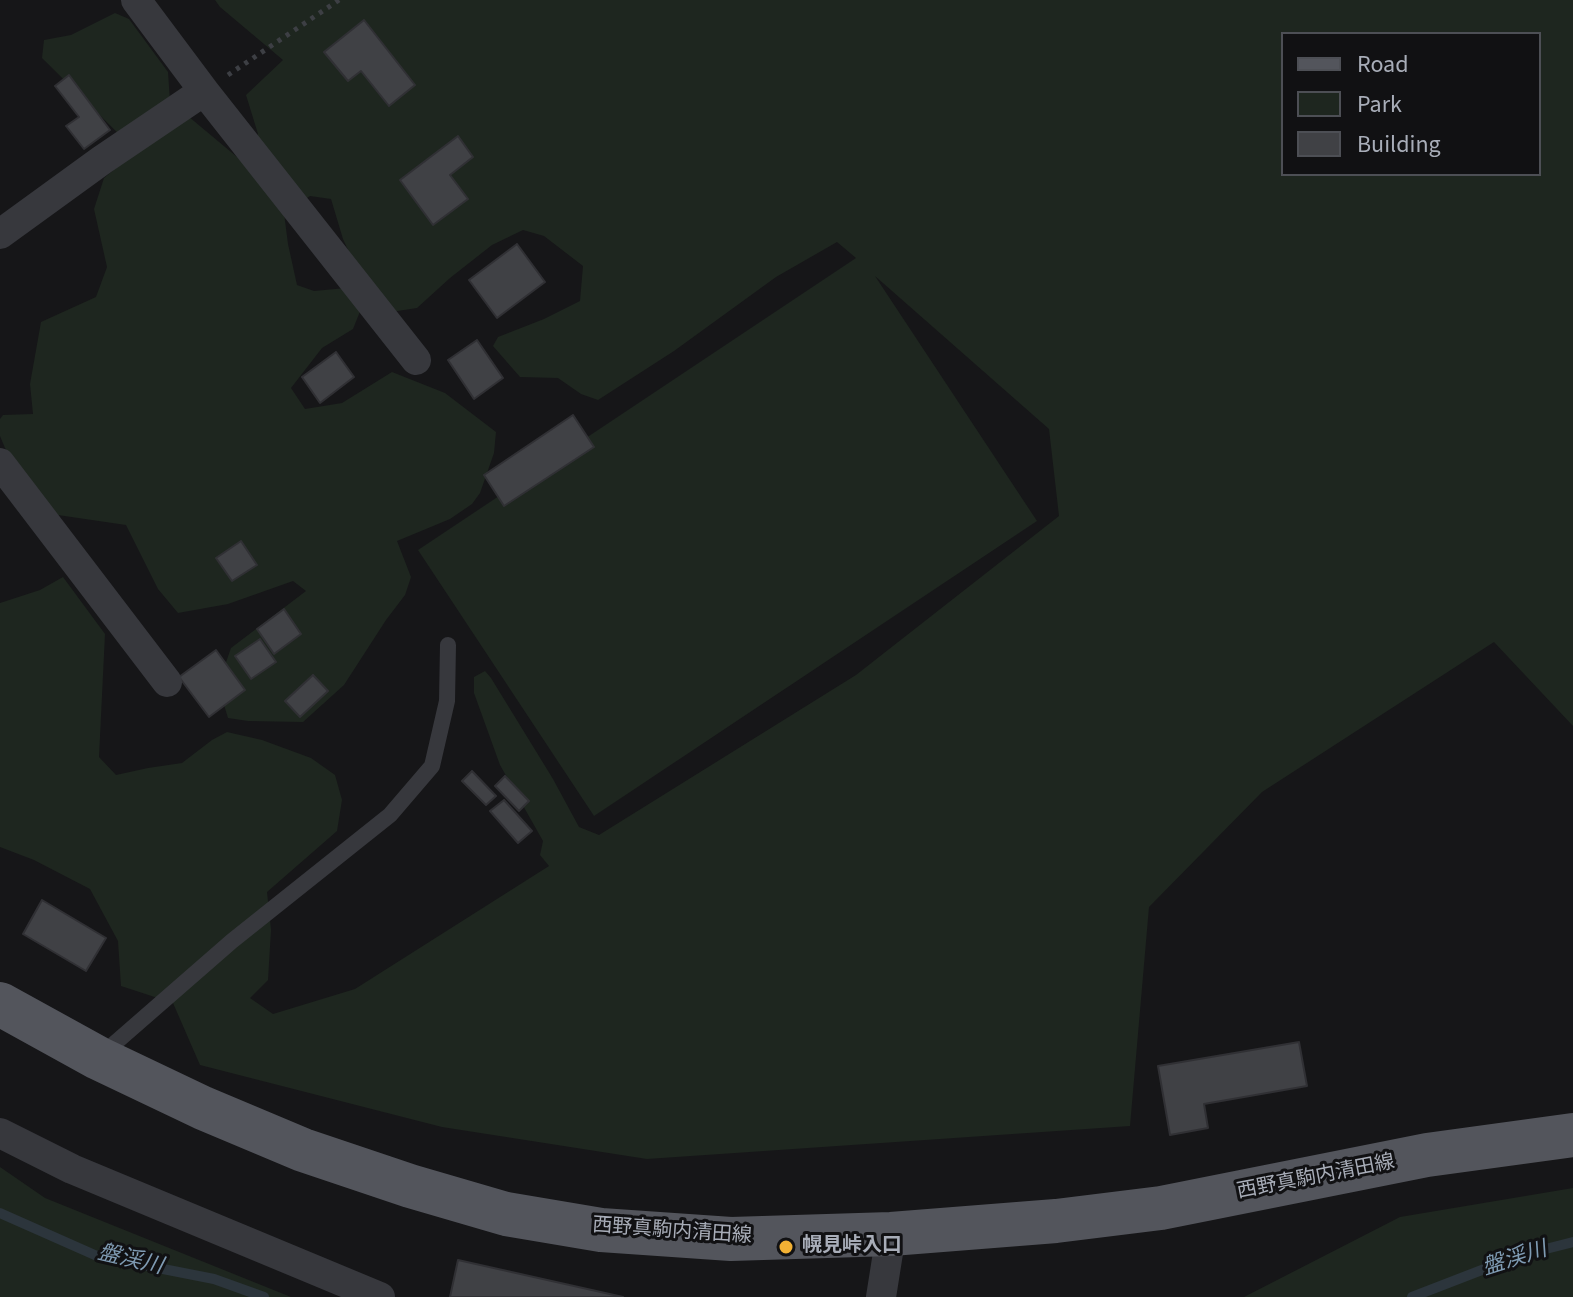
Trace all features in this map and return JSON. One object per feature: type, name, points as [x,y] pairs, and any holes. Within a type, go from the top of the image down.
[{"type":"main road","name":"西野真駒内清田線","points":[[0,1004],[98,1058],[203,1108],[303,1150],[506,1214],[601,1230],[731,1239],[891,1234],[1056,1221],[1161,1208],[1427,1155],[1573,1135]]},
{"type":"street","points":[[136,0],[416,360]]},
{"type":"street","points":[[0,234],[204,91]]},
{"type":"street","points":[[0,463],[167,682]]},
{"type":"street","points":[[0,1133],[72,1169],[380,1297]]},
{"type":"street","points":[[881,1297],[891,1234]]},
{"type":"lane","points":[[98,1058],[232,941],[399,805],[432,766],[447,701],[448,645]]},
{"type":"path","points":[[204,91],[339,0]]},
{"type":"green space","points":[[215,0],[1573,0],[1573,726],[1494,642],[1262,792],[1149,907],[1130,1126],[647,1159],[442,1127],[200,1065],[173,1003],[121,986],[118,941],[90,889],[34,860],[0,847],[0,603],[40,590],[63,577],[105,634],[99,757],[116,775],[182,763],[227,732],[262,740],[311,758],[335,775],[342,800],[337,831],[267,892],[271,930],[268,980],[250,998],[273,1014],[355,989],[549,866],[540,855],[543,841],[500,765],[474,693],[474,677],[485,671],[491,678],[579,827],[599,835],[856,675],[1059,516],[1049,429],[875,276],[1037,521],[594,816],[418,550],[856,258],[837,242],[776,277],[674,351],[598,400],[581,394],[558,378],[520,377],[493,346],[498,337],[580,301],[583,266],[544,236],[523,230],[492,245],[417,308],[391,312],[357,269],[343,239],[331,199],[310,196],[284,213],[297,285],[314,291],[346,288],[361,309],[353,329],[322,348],[291,388],[305,409],[342,403],[392,372],[445,393],[496,432],[494,453],[480,493],[472,504],[450,519],[397,541],[411,577],[405,595],[344,685],[303,722],[228,718],[218,685],[231,648],[306,591],[293,581],[228,604],[178,613],[158,589],[126,525],[51,514],[5,448],[0,436],[0,419],[3,415],[33,414],[30,384],[41,322],[96,297],[107,267],[94,209],[104,178],[136,151],[42,58],[44,40],[71,35],[115,13],[129,19],[168,72],[170,101],[243,162],[258,134],[246,95],[283,60]]},
{"type":"green space","points":[[0,1167],[45,1198],[291,1297],[0,1297]]},
{"type":"green space","points":[[1573,1188],[1573,1297],[1244,1297],[1400,1217]]},
{"type":"building","points":[[364,20],[415,85],[389,106],[361,71],[348,81],[324,52]]},
{"type":"building","points":[[69,75],[110,130],[84,149],[66,126],[79,117],[55,86]]},
{"type":"building","points":[[458,136],[473,157],[450,175],[468,199],[433,225],[400,180]]},
{"type":"building","points":[[517,244],[545,282],[497,318],[469,280]]},
{"type":"building","points":[[477,340],[503,378],[474,399],[448,360]]},
{"type":"building","points":[[336,352],[354,377],[320,403],[302,377]]},
{"type":"building","points":[[573,415],[594,447],[504,506],[484,475]]},
{"type":"building","points":[[241,541],[257,565],[232,581],[216,558]]},
{"type":"building","points":[[284,609],[301,634],[274,654],[257,629]]},
{"type":"building","points":[[260,639],[276,662],[251,679],[235,656]]},
{"type":"building","points":[[216,650],[245,690],[209,717],[179,677]]},
{"type":"building","points":[[313,675],[328,691],[300,717],[285,701]]},
{"type":"building","points":[[472,771],[496,796],[486,805],[462,781]]},
{"type":"building","points":[[505,776],[529,801],[519,811],[495,786]]},
{"type":"building","points":[[504,800],[532,831],[518,843],[490,811]]},
{"type":"building","points":[[42,900],[106,938],[86,971],[23,934]]},
{"type":"building","points":[[1299,1042],[1307,1086],[1204,1104],[1208,1128],[1170,1135],[1158,1066]]},
{"type":"building","points":[[458,1260],[623,1297],[450,1297]]},
{"type":"waterway","name":"盤渓川","points":[[0,1213],[97,1256],[214,1279],[264,1297]]},
{"type":"waterway","name":"盤渓川","points":[[1412,1297],[1518,1256],[1573,1242]]},
{"type":"place","name":"幌見峠入口","points":[[786,1247]]}]
